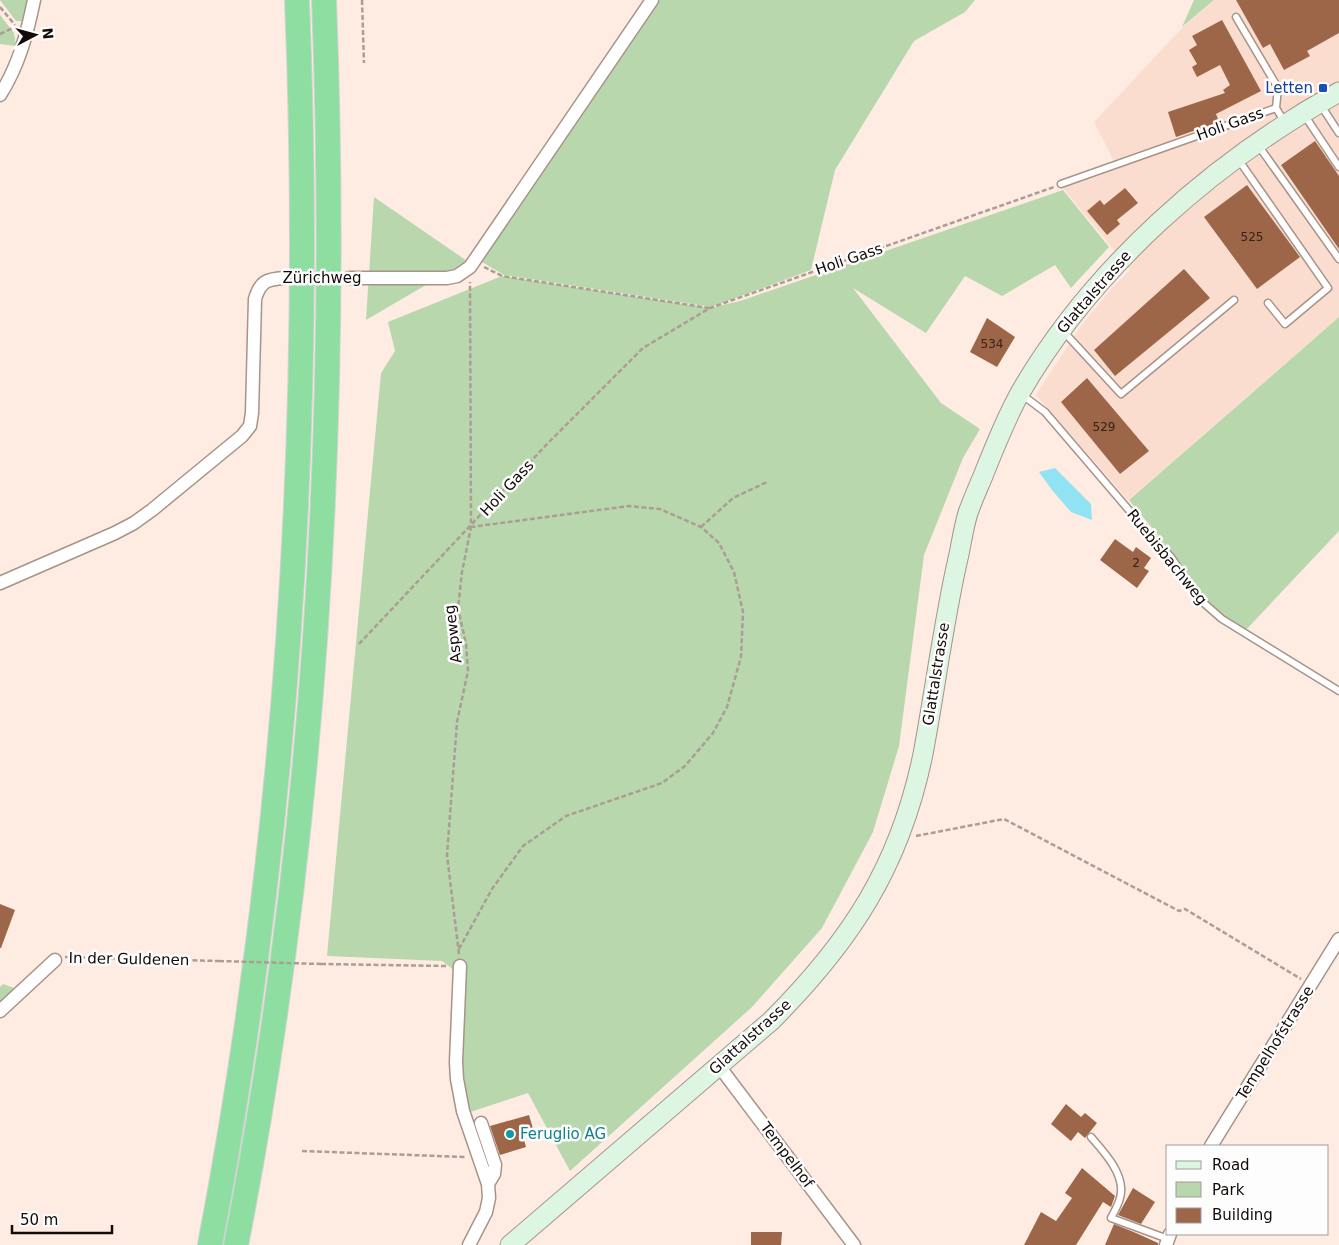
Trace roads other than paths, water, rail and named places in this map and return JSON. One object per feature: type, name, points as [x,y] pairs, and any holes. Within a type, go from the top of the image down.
[{"type":"highway","points":[[210,1245],[236,1090],[257,947],[275,795],[288,650],[297,505],[302,361],[302,153],[297,0]]},
{"type":"highway","points":[[236,1245],[264,1085],[285,941],[302,797],[315,643],[323,507],[328,361],[329,144],[324,0]]},
{"type":"street","points":[[0,95],[16,66],[22,29],[34,0]]},
{"type":"street","name":"Zürichweg","points":[[349,278],[447,278],[457,276],[472,264],[652,0]]},
{"type":"street","name":"Glattalstrasse","points":[[510,1245],[719,1066],[794,998],[839,946],[872,896],[900,836],[922,756],[948,604],[968,514],[1001,430],[1020,394],[1061,330],[1100,282],[1143,236],[1237,158],[1339,92]]},
{"type":"street","name":"Zürichweg","points":[[0,583],[134,523],[242,436],[250,426],[252,413],[255,299],[258,289],[264,282],[271,279],[284,278]]},
{"type":"street","name":"Tempelhofstrasse","points":[[1212,1145],[1339,939]]},
{"type":"street","name":"In der Guldenen","points":[[0,1011],[55,960]]},
{"type":"street","points":[[460,966],[457,1079],[463,1111],[488,1184],[489,1198],[486,1212],[469,1245]]},
{"type":"street","name":"Tempelhof","points":[[719,1066],[854,1245]]},
{"type":"street","points":[[482,1123],[495,1165],[494,1174],[488,1184]]},
{"type":"lane","points":[[1236,17],[1278,88],[1276,108]]},
{"type":"lane","points":[[1320,103],[1339,133]]},
{"type":"lane","name":"Holi Gass","points":[[1061,184],[1276,108],[1286,125]]},
{"type":"lane","points":[[1303,114],[1339,167]]},
{"type":"lane","points":[[1258,144],[1339,258]]},
{"type":"lane","points":[[1237,158],[1328,288],[1285,324],[1268,303]]},
{"type":"lane","points":[[1061,330],[1070,337],[1121,394],[1234,300]]},
{"type":"lane","name":"Ruebisbachweg","points":[[1020,394],[1045,412],[1171,557],[1198,598],[1222,619],[1339,691]]},
{"type":"lane","points":[[1091,1137],[1106,1154],[1122,1190],[1111,1218],[1168,1239]]},
{"type":"water","points":[[1055,468],[1091,504],[1092,520],[1071,512],[1039,472]]},
{"type":"place","name":"Letten","points":[[1323,88]]},
{"type":"place","name":"Feruglio AG","points":[[510,1134]]}]
